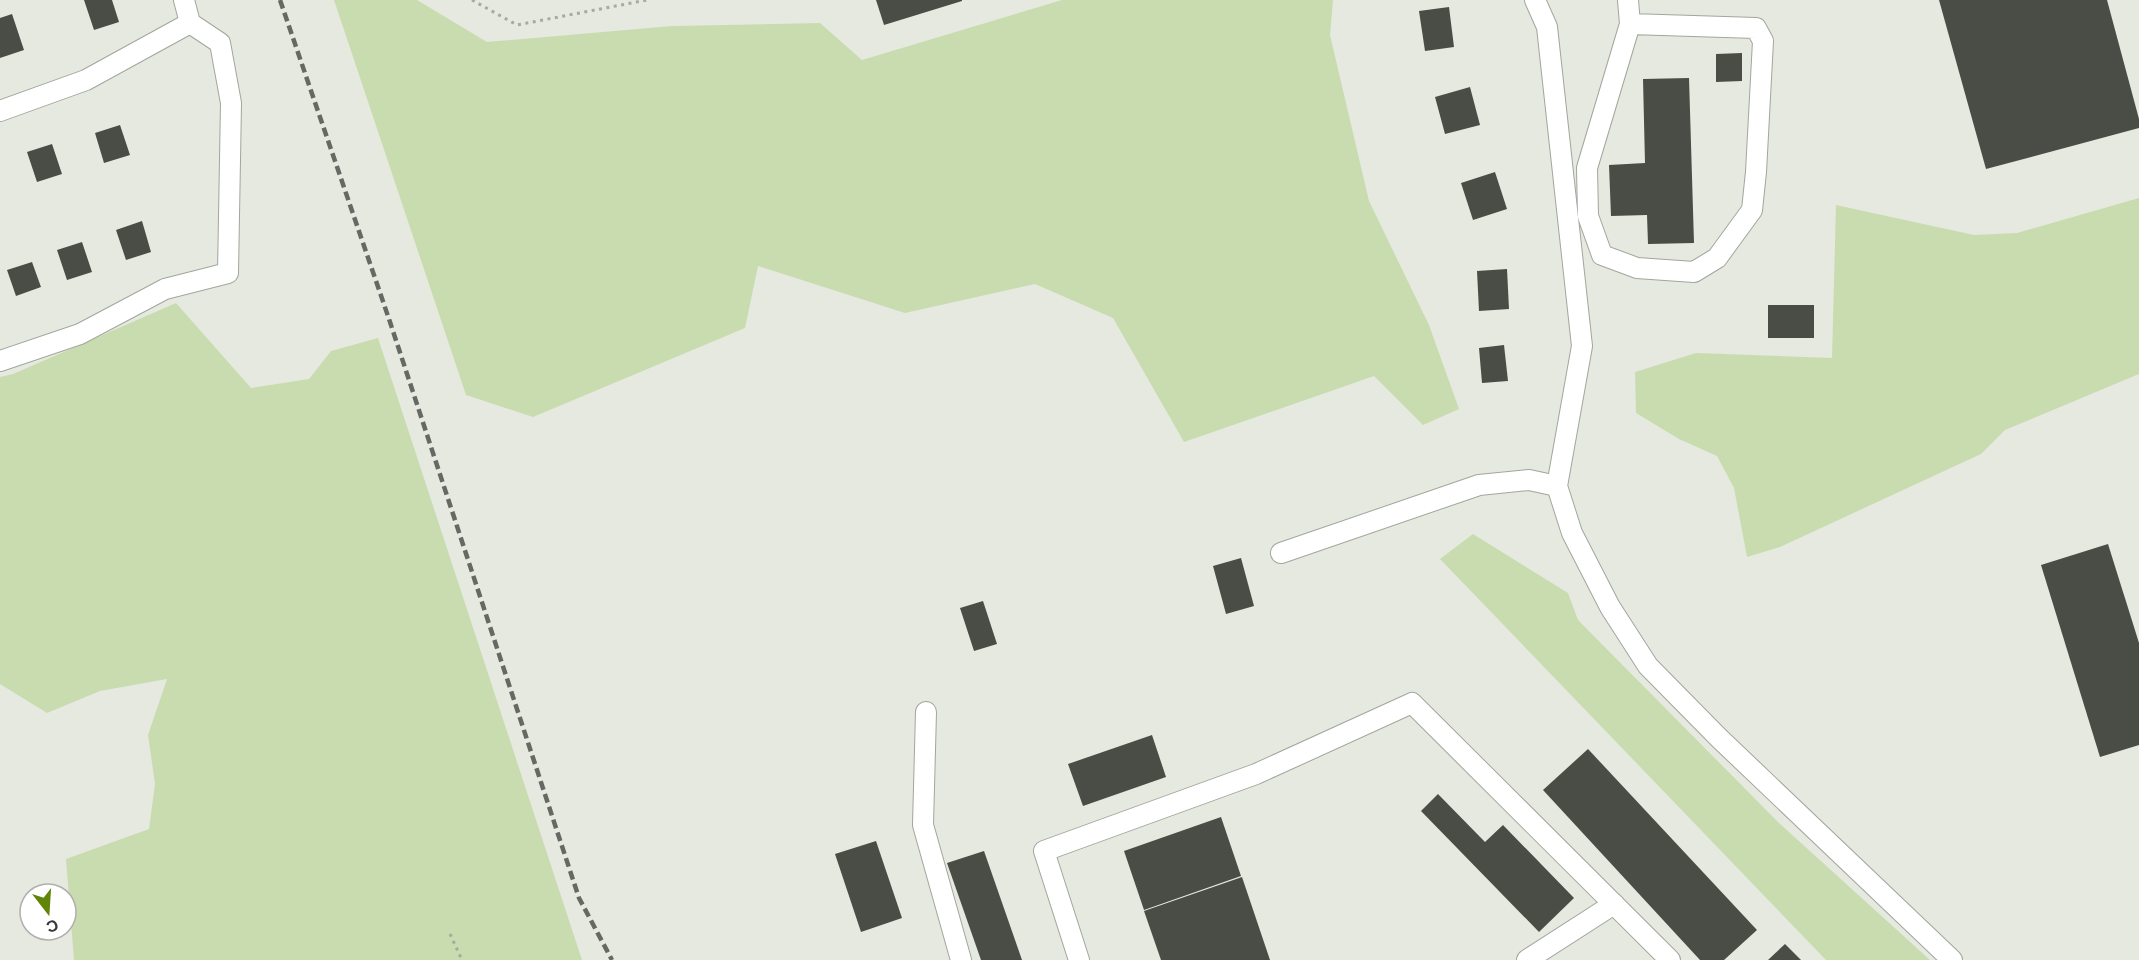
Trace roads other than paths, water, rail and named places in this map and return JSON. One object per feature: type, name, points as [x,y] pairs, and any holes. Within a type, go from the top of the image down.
[{"type":"street","points":[[0,361],[80,334],[165,289],[228,273],[231,103],[220,43],[190,23],[184,0]]},
{"type":"street","points":[[1535,0],[1547,27],[1582,346],[1557,486],[1572,533],[1610,608],[1648,666],[1719,738],[1952,960]]},
{"type":"street","points":[[1628,0],[1630,24],[1587,168],[1588,216],[1602,255],[1637,268],[1694,272],[1718,258],[1752,210],[1763,41],[1756,28],[1630,24]]},
{"type":"street","points":[[0,111],[86,80],[190,23]]},
{"type":"street","points":[[1281,554],[1479,485],[1529,480],[1557,486]]},
{"type":"street","points":[[1079,960],[1044,851],[1256,774],[1412,703],[1670,960]]},
{"type":"street","points":[[926,712],[923,825],[961,960]]},
{"type":"street","points":[[1527,960],[1614,904]]},
{"type":"railway","points":[[280,0],[390,322],[579,898],[612,960]]}]
